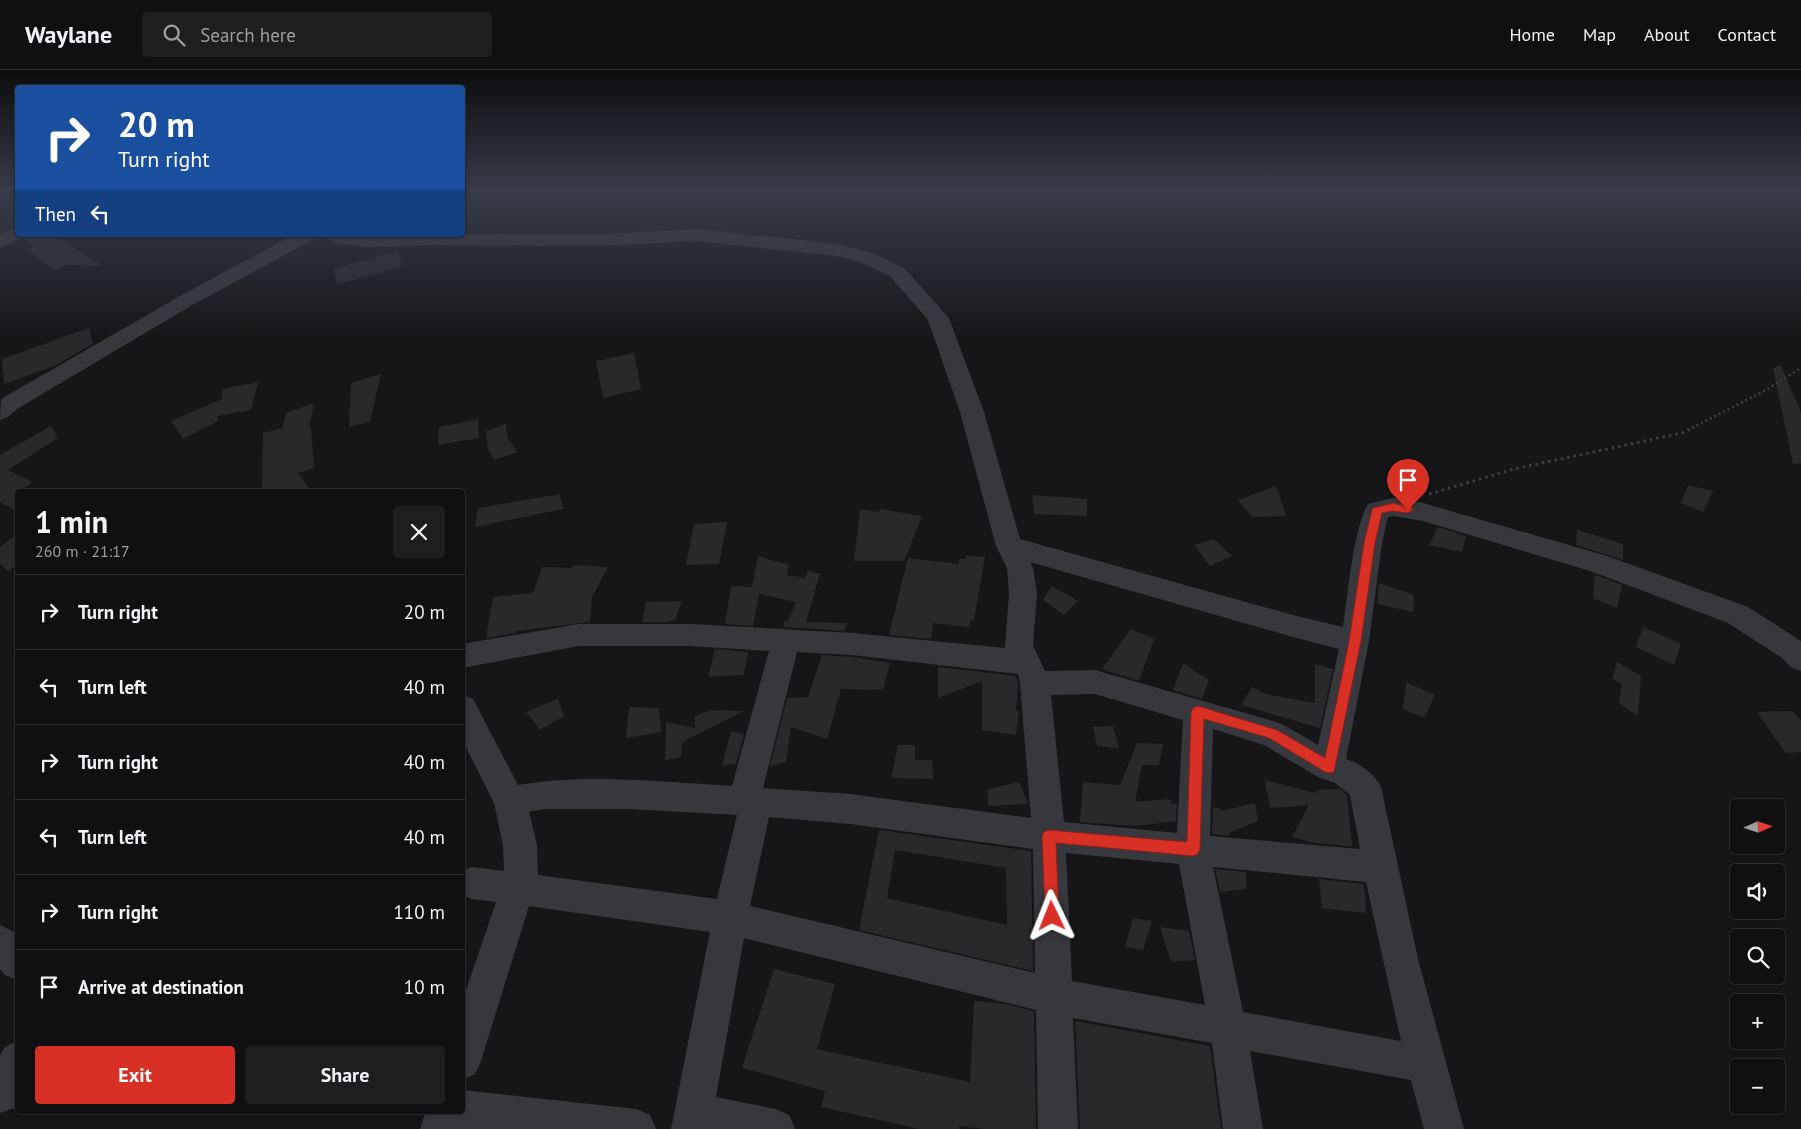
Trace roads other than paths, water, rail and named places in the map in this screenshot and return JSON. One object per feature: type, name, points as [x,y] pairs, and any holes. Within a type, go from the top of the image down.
[{"type":"street","points":[[0,412],[9,404],[187,300],[297,240]]},
{"type":"street","points":[[354,240],[366,242],[405,240]]},
{"type":"street","points":[[747,240],[838,250],[868,258],[898,273],[938,318],[972,412],[1009,546],[1020,568],[1023,594],[1019,647],[1032,674],[1049,836],[1058,1129]]},
{"type":"street","points":[[1329,768],[1355,641],[1369,543],[1377,510],[1393,507],[1423,512],[1598,563],[1738,615],[1792,650],[1801,659]]},
{"type":"street","points":[[1009,546],[1293,626],[1355,641]]},
{"type":"street","points":[[465,655],[579,635],[690,635],[852,644],[1006,660],[1032,674],[1095,682],[1273,734],[1329,768],[1345,772],[1365,787],[1380,866],[1425,1064],[1444,1129]]},
{"type":"street","points":[[744,801],[786,641]]},
{"type":"street","points":[[1198,712],[1193,849],[1228,1028],[1243,1129]]},
{"type":"street","points":[[465,714],[510,801],[520,845],[521,877],[519,889],[465,1052]]},
{"type":"street","points":[[510,801],[544,795],[628,796],[744,801],[850,809],[1049,836],[1380,866]]},
{"type":"street","points":[[744,801],[755,807],[730,918],[692,1120],[776,1129]]},
{"type":"street","points":[[472,883],[627,902],[730,918],[1055,996],[1425,1064]]},
{"type":"street","points":[[0,943],[15,959]]},
{"type":"street","points":[[465,1109],[636,1129]]},
{"type":"street","points":[[440,1129],[445,1114]]}]
